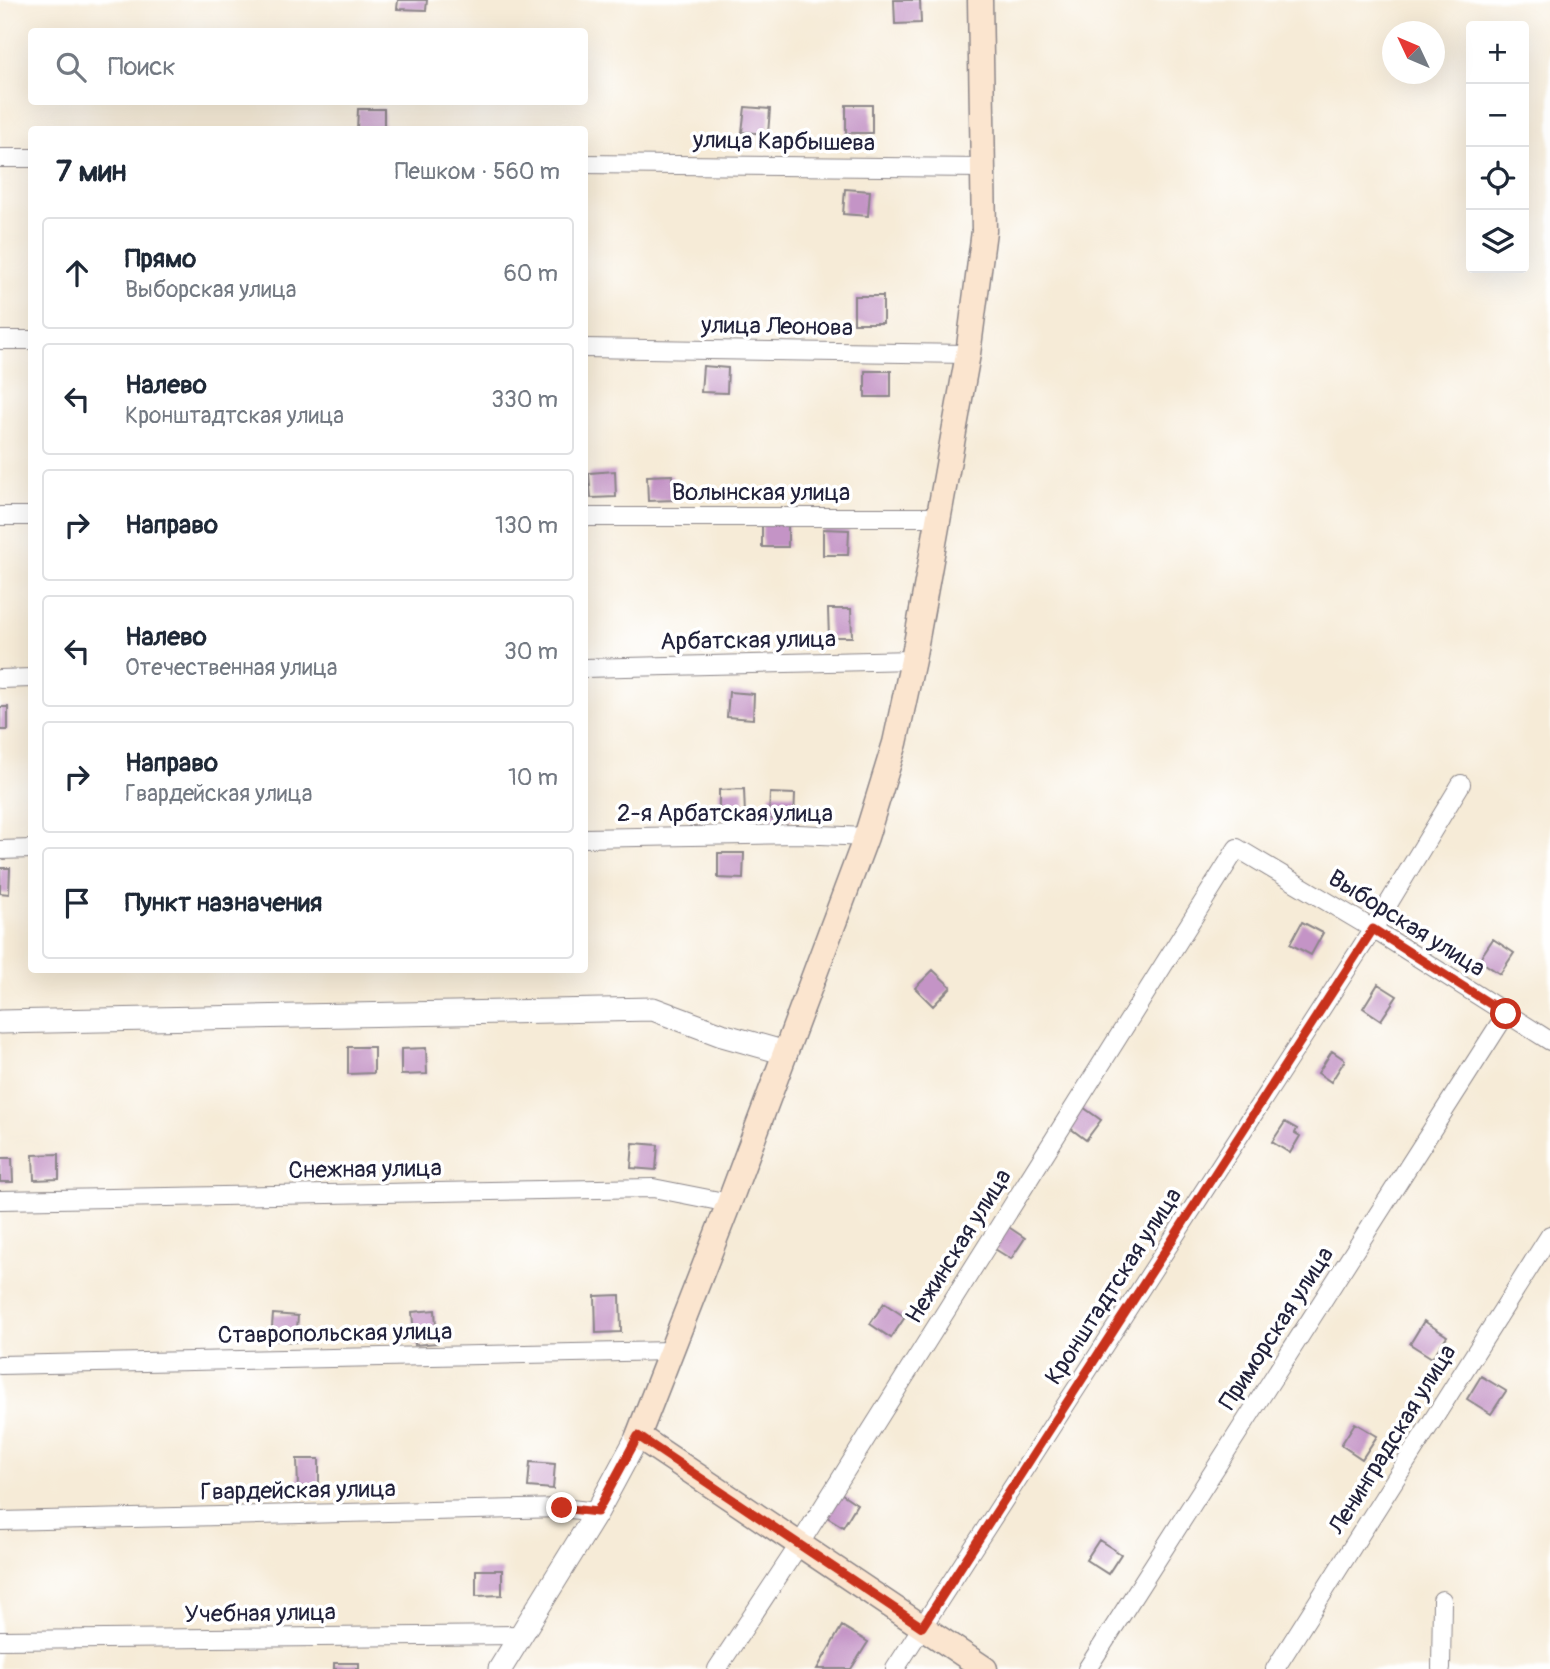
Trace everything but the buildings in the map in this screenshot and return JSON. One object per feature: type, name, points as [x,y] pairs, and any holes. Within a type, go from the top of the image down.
[{"type":"main road","points":[[979,0],[984,231],[968,354],[913,660],[895,743],[866,837],[786,1053],[638,1436],[985,1669]]},
{"type":"street","points":[[0,158],[28,158]]},
{"type":"street","name":"улица Карбышева","points":[[588,164],[983,169]]},
{"type":"street","points":[[0,340],[28,340]]},
{"type":"street","name":"улица Леонова","points":[[588,348],[968,354]]},
{"type":"street","points":[[0,516],[28,516]]},
{"type":"street","name":"Волынская улица","points":[[588,517],[937,517]]},
{"type":"street","name":"Арбатская улица","points":[[588,668],[913,660]]},
{"type":"street","points":[[0,678],[28,678]]},
{"type":"street","name":"Кронштадтская улица","points":[[895,1669],[1373,929],[1461,784]]},
{"type":"street","name":"2-я Арбатская улица","points":[[588,838],[798,834],[866,837]]},
{"type":"street","name":"Выборская улица","points":[[1237,848],[1373,929],[1550,1041]]},
{"type":"street","name":"Нежинская улица","points":[[717,1669],[799,1545],[1237,848]]},
{"type":"street","points":[[0,850],[28,849]]},
{"type":"street","points":[[0,1022],[653,1009],[722,1035],[786,1053]]},
{"type":"street","name":"Приморская улица","points":[[1087,1669],[1506,1014]]},
{"type":"street","name":"Снежная улица","points":[[0,1200],[653,1188],[729,1203]]},
{"type":"street","name":"Ленинградская улица","points":[[1275,1669],[1550,1235]]},
{"type":"street","name":"Ставропольская улица","points":[[0,1365],[671,1351]]},
{"type":"street","points":[[500,1669],[597,1512],[638,1436]]},
{"type":"street","name":"Гвардейская улица","points":[[0,1521],[562,1508],[597,1512]]},
{"type":"street","points":[[1441,1669],[1442,1600]]},
{"type":"street","name":"Учебная улица","points":[[0,1640],[520,1635]]},
{"type":"route","points":[[562,1508],[597,1512],[638,1436],[922,1627],[1373,929],[1506,1014]]}]
